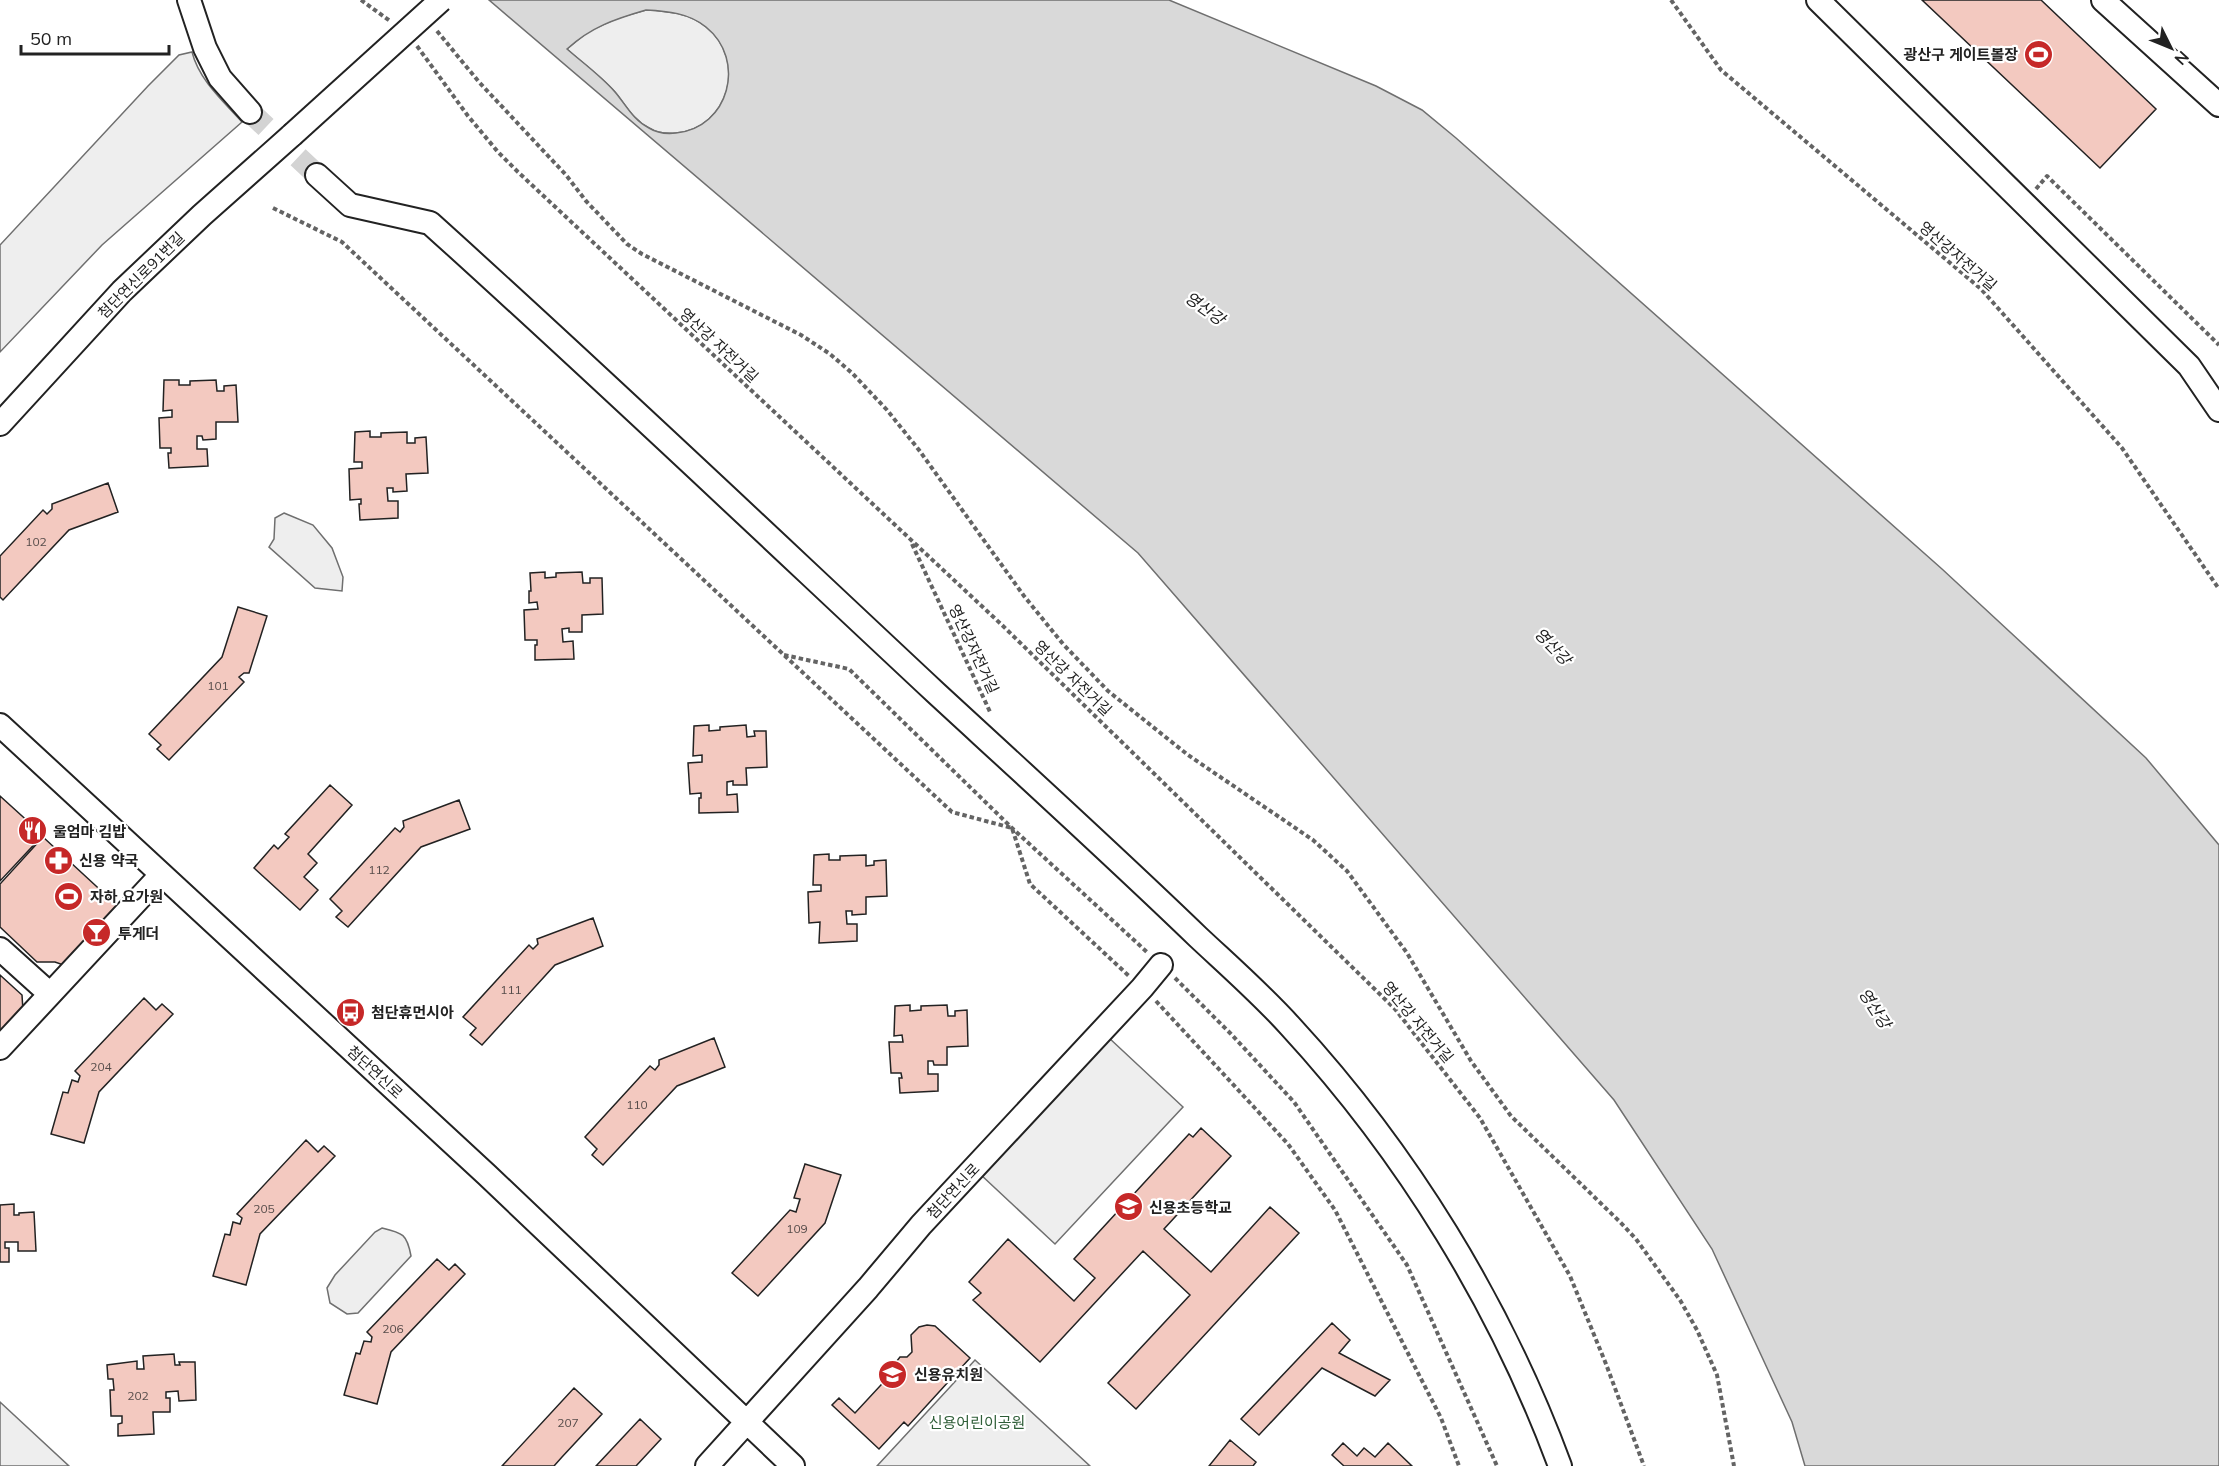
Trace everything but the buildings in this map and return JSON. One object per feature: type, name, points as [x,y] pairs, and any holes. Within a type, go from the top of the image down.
[{"type":"street","points":[[189,0],[205,48],[220,78],[250,112]]},
{"type":"street","name":"첨단연신로91번길","points":[[0,424],[122,291],[202,215],[441,0]]},
{"type":"street","points":[[1818,0],[2189,366],[2219,410]]},
{"type":"street","points":[[2103,0],[2219,105]]},
{"type":"street","points":[[317,175],[350,205],[430,223],[1160,899],[1288,1024],[1345,1090],[1398,1160],[1445,1232],[1502,1332],[1544,1423],[1560,1466]]},
{"type":"street","name":"첨단연신로","points":[[0,725],[487,1175],[793,1466]]},
{"type":"street","points":[[0,1048],[161,875]]},
{"type":"street","points":[[0,949],[50,994]]},
{"type":"street","name":"첨단연신로","points":[[747,1420],[902,1250],[921,1226],[1142,988],[1161,964]]},
{"type":"street","points":[[707,1466],[747,1420]]},
{"type":"path","points":[[361,0],[392,22]]},
{"type":"path","name":"영산강자전거길","points":[[1671,0],[1721,70],[1981,289],[2122,448],[2219,589]]},
{"type":"path","points":[[430,23],[473,75],[544,150],[586,201],[627,244],[648,258],[801,335],[830,354],[852,373],[887,410],[919,450],[1024,596],[1063,644],[1108,691],[1188,755],[1313,840],[1347,871],[1407,953],[1471,1061],[1496,1097],[1526,1131],[1620,1222],[1668,1281],[1697,1330],[1717,1375],[1734,1466]]},
{"type":"path","name":"영산강 자전거길","points":[[412,40],[439,73],[468,116],[505,159],[1002,625],[1395,1009],[1480,1118],[1570,1276],[1644,1466]]},
{"type":"path","points":[[2023,203],[2047,176],[2219,345]]},
{"type":"path","points":[[273,208],[342,242],[952,812],[1012,828]]},
{"type":"path","name":"영산강자전거길","points":[[911,541],[995,723]]},
{"type":"path","points":[[784,655],[849,669],[1012,828],[1161,964],[1231,1034],[1294,1102],[1407,1265],[1497,1466]]},
{"type":"path","points":[[1012,828],[1030,884],[1142,988],[1207,1054],[1288,1144],[1335,1210],[1442,1418],[1459,1466]]},
{"type":"green space","points":[[646,10],[678,14],[699,22],[719,41],[726,57],[729,74],[727,90],[720,106],[709,119],[694,128],[666,133],[643,125],[610,86],[567,49],[589,31],[618,18]]},
{"type":"green space","points":[[192,52],[206,81],[242,122],[102,245],[0,352],[0,245],[148,86],[179,55]]},
{"type":"green space","points":[[284,513],[313,525],[332,548],[343,577],[342,591],[315,588],[269,547],[274,539],[275,518]]},
{"type":"green space","points":[[1108,1037],[1183,1107],[1055,1244],[980,1174]]},
{"type":"green space","points":[[382,1228],[395,1231],[403,1236],[408,1243],[411,1256],[358,1313],[347,1314],[330,1303],[327,1288],[335,1275],[375,1232]]},
{"type":"green space","name":"신용어린이공원","points":[[975,1360],[1090,1466],[877,1466]]},
{"type":"green space","points":[[0,1402],[69,1466],[0,1466]]},
{"type":"water","name":"영산강","points":[[489,0],[1169,0],[1376,86],[1422,110],[1456,138],[1942,569],[2146,758],[2219,845],[2219,1466],[1805,1466],[1792,1422],[1712,1249],[1614,1100],[1138,553]],"holes":[[[646,10],[678,14],[699,22],[719,41],[726,57],[728,74],[726,90],[720,106],[709,119],[694,128],[676,133],[655,131],[643,125],[610,86],[567,49],[585,35],[604,25]]]},
{"type":"tunnel","points":[[250,112],[317,175]]},
{"type":"place","name":"광산구 게이트볼장","points":[[2039,54]]},
{"type":"place","name":"울엄마 김밥","points":[[32,831]]},
{"type":"place","name":"신용 약국","points":[[58,860]]},
{"type":"place","name":"자하 요가원","points":[[69,896]]},
{"type":"place","name":"투게더","points":[[97,933]]},
{"type":"place","name":"첨단휴먼시아","points":[[350,1012]]},
{"type":"place","name":"신용초등학교","points":[[1128,1207]]},
{"type":"place","name":"신용유치원","points":[[893,1374]]}]
